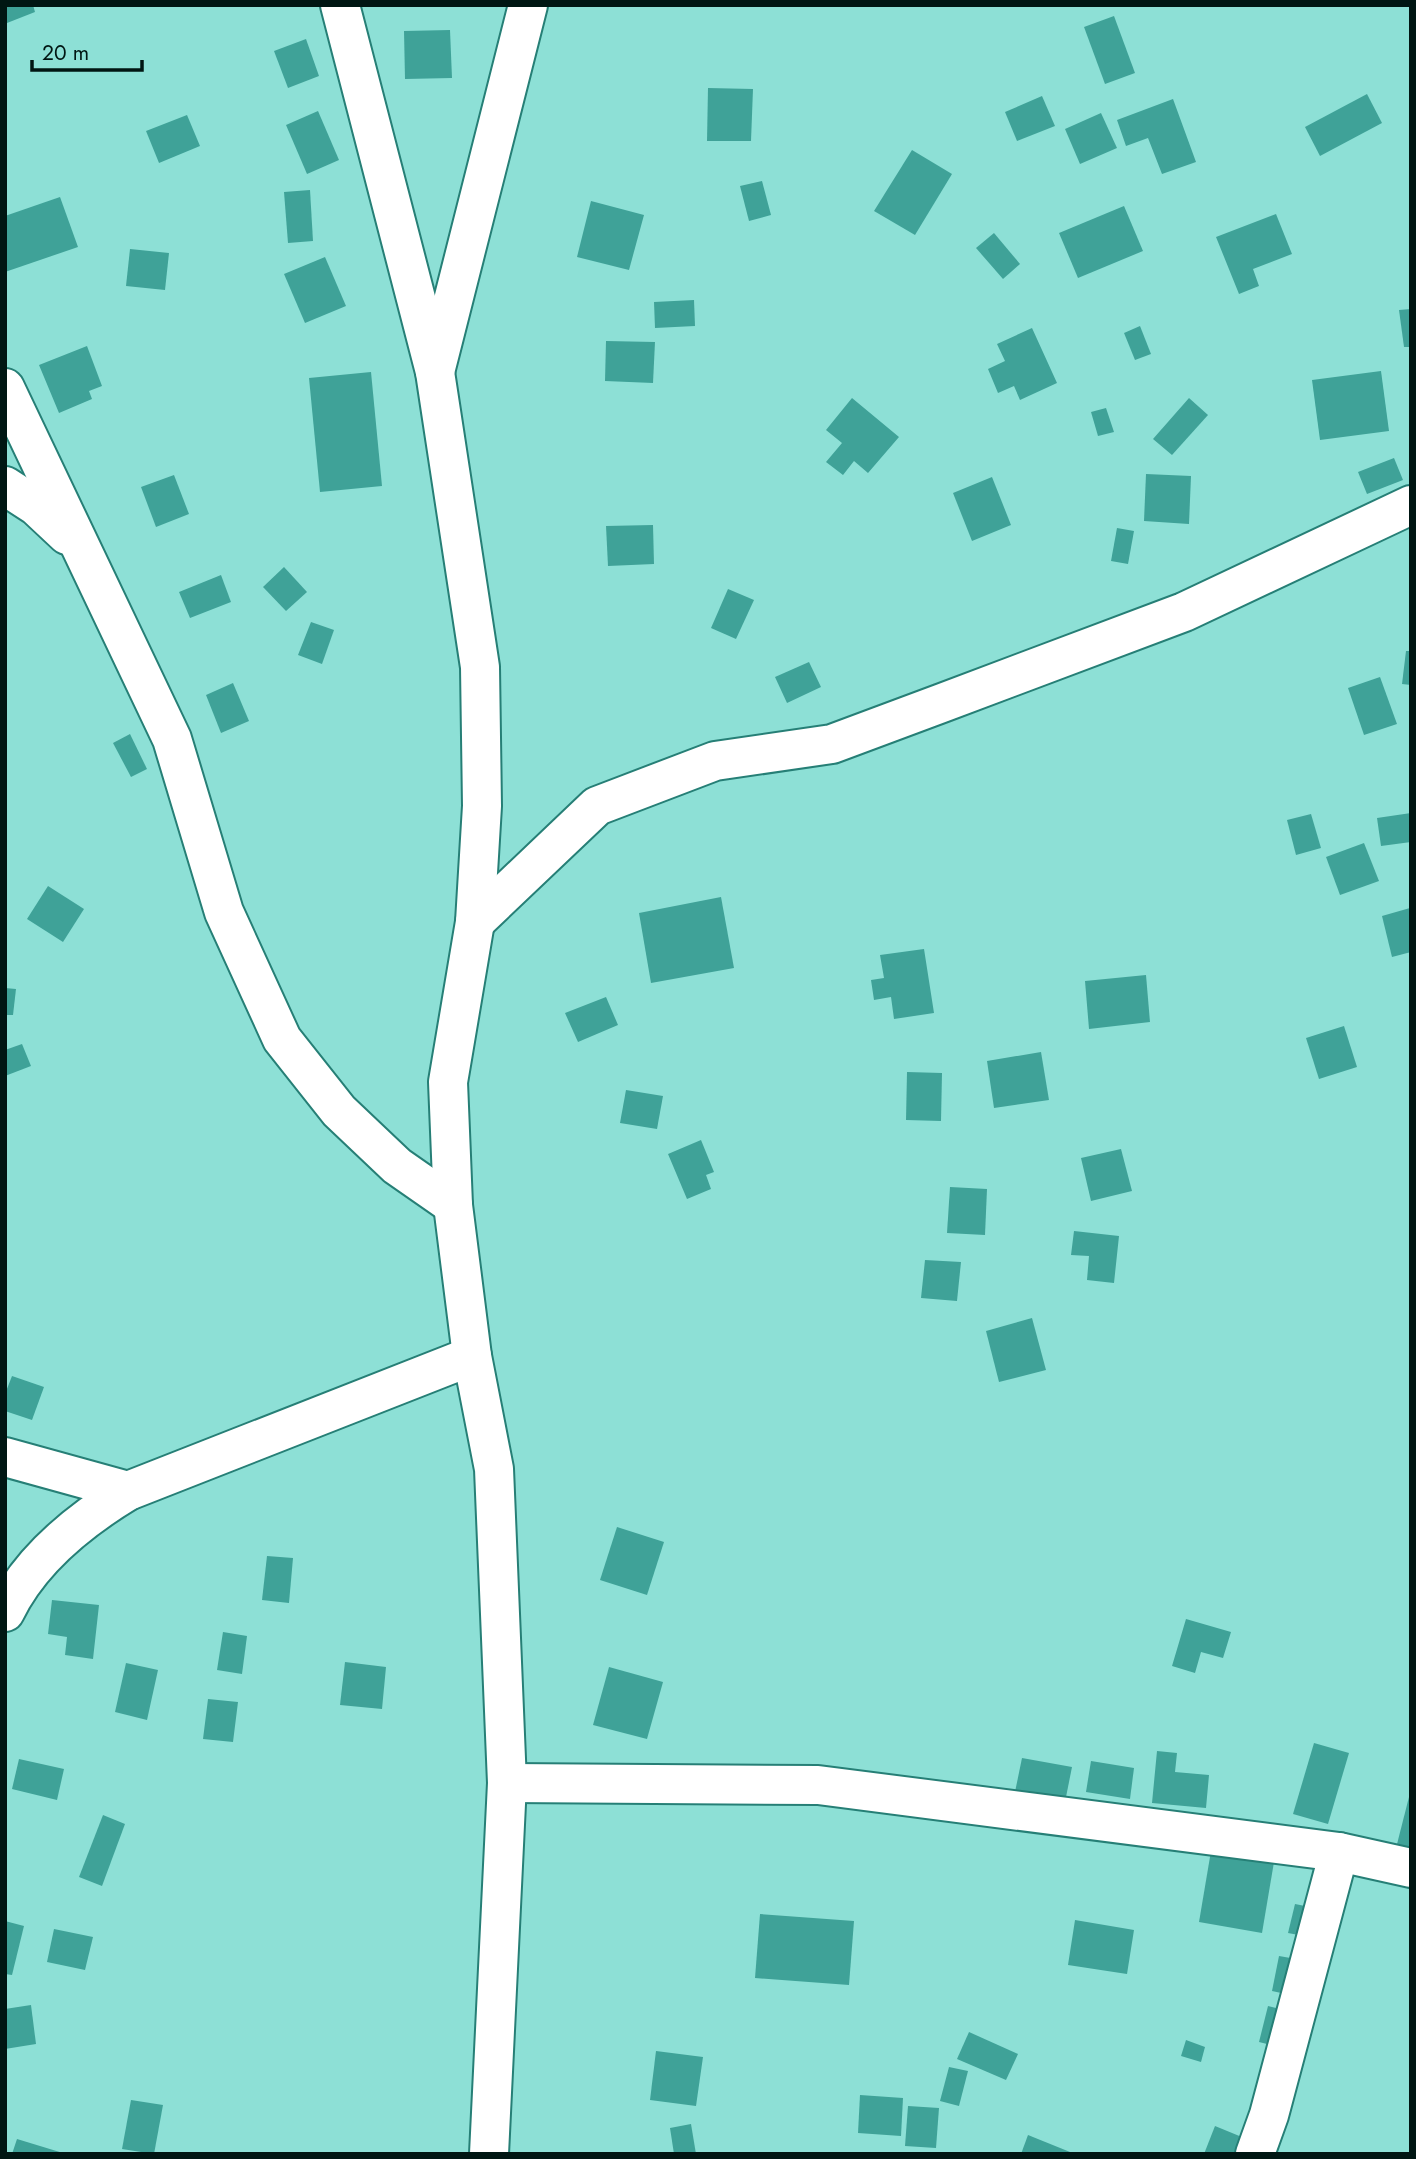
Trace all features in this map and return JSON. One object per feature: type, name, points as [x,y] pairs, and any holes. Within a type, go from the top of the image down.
[{"type":"street","points":[[340,5],[435,372],[480,667],[482,806],[475,922],[448,1082],[453,1205],[472,1356],[494,1469],[507,1783],[489,2154]]},
{"type":"street","points":[[435,372],[528,5]]},
{"type":"street","points":[[5,388],[172,739],[223,912],[282,1039],[339,1111],[397,1166],[453,1205]]},
{"type":"street","points":[[5,486],[36,506],[77,544]]},
{"type":"street","points":[[475,922],[597,806],[715,761],[832,744],[930,708],[1184,612],[1411,505]]},
{"type":"street","points":[[5,1612],[12,1597],[58,1542],[93,1512],[128,1491],[472,1356]]},
{"type":"street","points":[[5,1457],[128,1491]]},
{"type":"street","points":[[507,1783],[818,1785],[1339,1852],[1411,1868]]},
{"type":"street","points":[[1255,2154],[1269,2115],[1339,1852]]},
{"type":"building","points":[[5,5],[33,5],[35,12],[7,23]]},
{"type":"building","points":[[1114,16],[1135,73],[1105,84],[1084,27]]},
{"type":"building","points":[[450,30],[452,78],[405,79],[404,31]]},
{"type":"building","points":[[306,39],[319,76],[288,88],[274,51]]},
{"type":"building","points":[[708,88],[753,89],[751,141],[707,141]]},
{"type":"building","points":[[1367,94],[1382,123],[1320,156],[1305,127]]},
{"type":"building","points":[[1042,96],[1055,126],[1017,141],[1005,112]]},
{"type":"building","points":[[1173,99],[1196,162],[1162,174],[1148,138],[1126,146],[1117,120]]},
{"type":"building","points":[[318,111],[339,160],[307,174],[286,125]]},
{"type":"building","points":[[1101,113],[1117,148],[1080,164],[1065,129]]},
{"type":"building","points":[[187,115],[200,146],[159,163],[146,131]]},
{"type":"building","points":[[912,150],[952,174],[915,235],[874,211]]},
{"type":"building","points":[[762,181],[771,215],[749,221],[740,186]]},
{"type":"building","points":[[310,190],[313,241],[288,243],[284,192]]},
{"type":"building","points":[[60,197],[78,247],[5,272],[5,216]]},
{"type":"building","points":[[591,201],[644,215],[629,270],[577,257]]},
{"type":"building","points":[[1124,206],[1143,251],[1078,278],[1059,233]]},
{"type":"building","points":[[1276,214],[1292,254],[1253,269],[1259,286],[1239,294],[1216,237]]},
{"type":"building","points":[[994,233],[1020,264],[1003,279],[976,248]]},
{"type":"building","points":[[130,249],[169,253],[165,290],[126,286]]},
{"type":"building","points":[[325,257],[346,306],[305,323],[284,274]]},
{"type":"building","points":[[694,300],[695,326],[655,328],[654,302]]},
{"type":"building","points":[[1411,309],[1411,347],[1404,347],[1399,310]]},
{"type":"building","points":[[1140,326],[1151,354],[1135,360],[1124,333]]},
{"type":"building","points":[[1032,328],[1057,383],[1020,400],[1014,386],[998,393],[988,369],[1005,361],[997,344]]},
{"type":"building","points":[[606,341],[655,342],[653,383],[605,381]]},
{"type":"building","points":[[87,346],[102,386],[89,391],[92,399],[59,413],[39,365]]},
{"type":"building","points":[[1381,371],[1389,431],[1320,440],[1312,380]]},
{"type":"building","points":[[371,372],[382,486],[320,492],[309,378]]},
{"type":"building","points":[[852,398],[899,437],[868,473],[854,461],[843,475],[826,462],[842,443],[826,430]]},
{"type":"building","points":[[1189,398],[1208,415],[1172,455],[1153,439]]},
{"type":"building","points":[[1106,408],[1114,432],[1098,436],[1091,412]]},
{"type":"building","points":[[1394,458],[1403,480],[1367,494],[1358,472]]},
{"type":"building","points":[[1146,474],[1191,476],[1189,524],[1144,521]]},
{"type":"building","points":[[174,475],[189,514],[156,527],[141,487]]},
{"type":"building","points":[[992,477],[1011,525],[972,541],[953,493]]},
{"type":"building","points":[[653,525],[654,564],[608,566],[606,526]]},
{"type":"building","points":[[1117,528],[1134,531],[1128,564],[1111,561]]},
{"type":"building","points":[[284,567],[307,592],[286,611],[263,587]]},
{"type":"building","points":[[221,575],[231,602],[190,618],[179,592]]},
{"type":"building","points":[[728,589],[754,600],[736,639],[711,628]]},
{"type":"building","points":[[311,622],[334,630],[322,664],[298,655]]},
{"type":"building","points":[[1406,651],[1411,651],[1411,685],[1402,684]]},
{"type":"building","points":[[809,662],[821,687],[787,703],[775,677]]},
{"type":"building","points":[[1380,677],[1397,724],[1364,735],[1348,688]]},
{"type":"building","points":[[233,683],[249,721],[221,733],[206,695]]},
{"type":"building","points":[[130,734],[147,769],[131,777],[113,743]]},
{"type":"building","points":[[1411,813],[1411,842],[1381,846],[1377,818]]},
{"type":"building","points":[[1311,814],[1321,848],[1296,855],[1287,820]]},
{"type":"building","points":[[1364,843],[1379,881],[1340,895],[1326,857]]},
{"type":"building","points":[[48,886],[84,909],[63,942],[27,919]]},
{"type":"building","points":[[721,897],[734,968],[651,983],[639,913]]},
{"type":"building","points":[[1410,908],[1411,952],[1392,957],[1382,916]]},
{"type":"building","points":[[924,949],[934,1013],[894,1019],[891,997],[874,1000],[871,980],[884,978],[880,955]]},
{"type":"building","points":[[1146,975],[1150,1022],[1089,1029],[1085,981]]},
{"type":"building","points":[[5,988],[16,989],[13,1015],[5,1015]]},
{"type":"building","points":[[606,997],[618,1025],[578,1042],[565,1013]]},
{"type":"building","points":[[1344,1026],[1357,1067],[1319,1079],[1306,1038]]},
{"type":"building","points":[[22,1044],[31,1066],[5,1076],[5,1050]]},
{"type":"building","points":[[1041,1052],[1049,1100],[994,1108],[987,1061]]},
{"type":"building","points":[[907,1072],[942,1073],[941,1121],[906,1120]]},
{"type":"building","points":[[626,1090],[663,1096],[657,1129],[620,1123]]},
{"type":"building","points":[[701,1140],[714,1172],[706,1175],[711,1189],[687,1199],[668,1154]]},
{"type":"building","points":[[1121,1149],[1132,1191],[1091,1201],[1081,1158]]},
{"type":"building","points":[[950,1187],[987,1189],[985,1235],[947,1233]]},
{"type":"building","points":[[1074,1231],[1119,1236],[1114,1283],[1087,1280],[1089,1256],[1071,1255]]},
{"type":"building","points":[[925,1260],[961,1262],[957,1301],[921,1298]]},
{"type":"building","points":[[1032,1318],[1046,1370],[999,1382],[986,1331]]},
{"type":"building","points":[[12,1376],[44,1387],[32,1420],[5,1411],[5,1394]]},
{"type":"building","points":[[617,1527],[664,1542],[647,1595],[600,1580]]},
{"type":"building","points":[[267,1556],[293,1558],[289,1603],[262,1600]]},
{"type":"building","points":[[52,1600],[99,1605],[93,1659],[65,1655],[67,1637],[48,1634]]},
{"type":"building","points":[[1186,1619],[1231,1632],[1223,1658],[1201,1652],[1195,1673],[1172,1666]]},
{"type":"building","points":[[223,1632],[247,1636],[242,1674],[217,1670]]},
{"type":"building","points":[[345,1662],[386,1667],[382,1709],[340,1705]]},
{"type":"building","points":[[126,1663],[158,1670],[147,1720],[115,1712]]},
{"type":"building","points":[[609,1667],[663,1682],[647,1739],[593,1725]]},
{"type":"building","points":[[208,1699],[238,1702],[233,1742],[203,1739]]},
{"type":"building","points":[[1314,1743],[1349,1753],[1328,1824],[1293,1814]]},
{"type":"building","points":[[1157,1751],[1177,1753],[1175,1772],[1209,1775],[1206,1808],[1152,1803]]},
{"type":"building","points":[[1022,1758],[1072,1767],[1065,1802],[1015,1792]]},
{"type":"building","points":[[19,1759],[64,1769],[57,1800],[12,1789]]},
{"type":"building","points":[[1091,1761],[1134,1768],[1130,1799],[1086,1792]]},
{"type":"building","points":[[1411,1793],[1411,1856],[1395,1852]]},
{"type":"building","points":[[103,1815],[125,1824],[102,1886],[79,1877]]},
{"type":"building","points":[[1211,1851],[1274,1862],[1262,1933],[1199,1922]]},
{"type":"building","points":[[1295,1904],[1310,1907],[1304,1936],[1288,1933]]},
{"type":"building","points":[[760,1914],[854,1921],[849,1985],[755,1978]]},
{"type":"building","points":[[1075,1920],[1134,1930],[1127,1974],[1068,1965]]},
{"type":"building","points":[[5,1921],[24,1926],[12,1975],[5,1974]]},
{"type":"building","points":[[54,1929],[93,1937],[85,1970],[47,1962]]},
{"type":"building","points":[[1279,1956],[1302,1960],[1295,1996],[1272,1991]]},
{"type":"building","points":[[31,2005],[36,2044],[5,2049],[5,2009]]},
{"type":"building","points":[[1268,2006],[1292,2012],[1283,2048],[1259,2042]]},
{"type":"building","points":[[969,2032],[1018,2054],[1006,2080],[957,2059]]},
{"type":"building","points":[[1186,2040],[1205,2047],[1201,2062],[1181,2056]]},
{"type":"building","points":[[656,2051],[703,2057],[696,2106],[650,2100]]},
{"type":"building","points":[[949,2067],[968,2071],[959,2106],[940,2101]]},
{"type":"building","points":[[860,2095],[903,2098],[901,2136],[858,2133]]},
{"type":"building","points":[[131,2100],[163,2105],[154,2154],[122,2149]]},
{"type":"building","points":[[908,2106],[939,2108],[936,2148],[905,2146]]},
{"type":"building","points":[[691,2124],[696,2154],[674,2154],[670,2128]]},
{"type":"building","points":[[1215,2126],[1254,2142],[1249,2154],[1204,2154]]},
{"type":"building","points":[[1028,2135],[1075,2154],[1021,2154]]},
{"type":"building","points":[[17,2139],[63,2153],[12,2154]]}]
